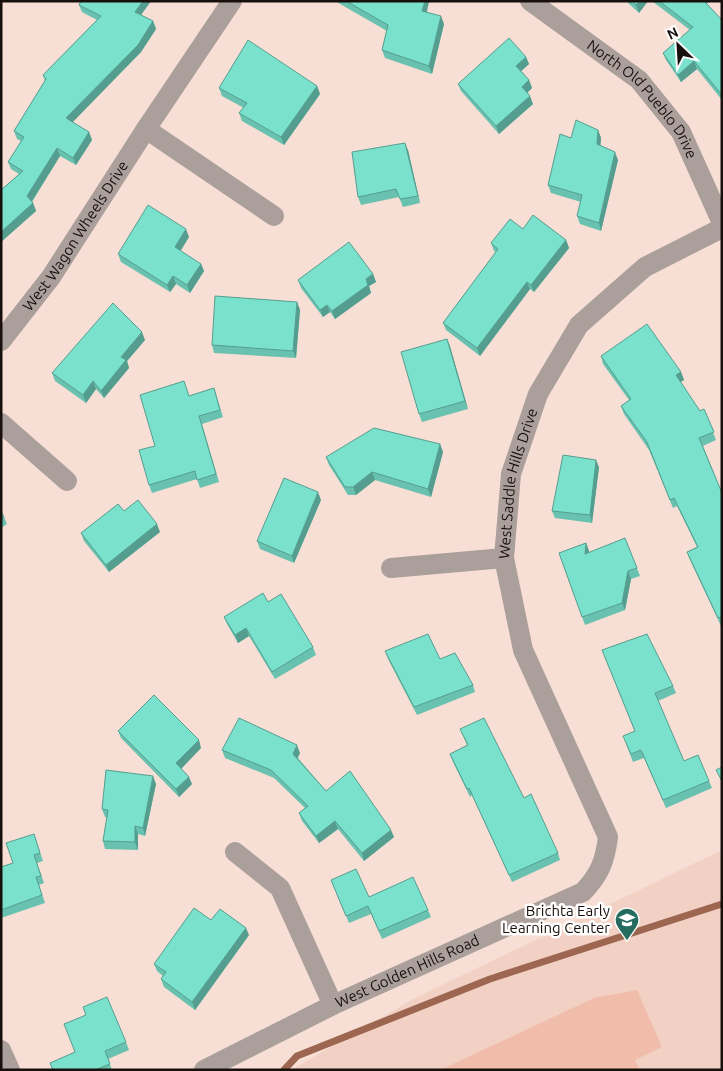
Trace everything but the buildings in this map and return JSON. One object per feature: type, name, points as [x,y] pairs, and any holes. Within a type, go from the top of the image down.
[{"type":"street","name":"West Wagon Wheels Drive","points":[[1,341],[51,277],[146,129],[232,1]]},
{"type":"street","name":"North Old Pueblo Drive","points":[[530,1],[639,80],[681,132],[722,223]]},
{"type":"street","points":[[146,129],[274,216]]},
{"type":"street","name":"West Saddle Hills Drive","points":[[602,866],[608,837],[523,650],[504,558],[511,474],[538,394],[579,325],[645,267],[722,228]]},
{"type":"street","points":[[1,422],[67,481]]},
{"type":"street","points":[[391,568],[504,558]]},
{"type":"street","points":[[235,852],[280,888],[333,1004]]},
{"type":"street","name":"West Golden Hills Road","points":[[204,1070],[333,1004],[582,892],[594,880],[602,866]]},
{"type":"street","points":[[1,1050],[10,1070]]},
{"type":"shaded area","name":"Brichta Early Learning Center","points":[[722,850],[722,1070],[291,1070],[413,999]]},
{"type":"shaded area","points":[[637,990],[662,1047],[635,1060],[640,1070],[440,1070],[594,998]]},
{"type":"waterway","points":[[284,1070],[297,1056],[490,979],[722,904]]},
{"type":"place","name":"Brichta Early Learning Center","points":[[627,941]]}]
